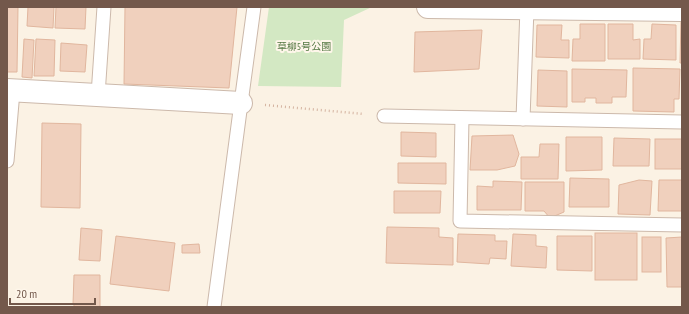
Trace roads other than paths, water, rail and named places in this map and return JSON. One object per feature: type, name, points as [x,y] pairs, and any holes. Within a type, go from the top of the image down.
[{"type":"street","points":[[428,7],[682,10]]},
{"type":"street","points":[[10,90],[241,103]]},
{"type":"lane","points":[[98,95],[104,7]]},
{"type":"lane","points":[[214,307],[254,7]]},
{"type":"lane","points":[[523,119],[527,8]]},
{"type":"lane","points":[[7,161],[10,90]]},
{"type":"lane","points":[[384,116],[682,122]]},
{"type":"lane","points":[[462,118],[460,221],[682,225]]},
{"type":"park label","name":"草柳5号公園","points":[[304,46]]}]
